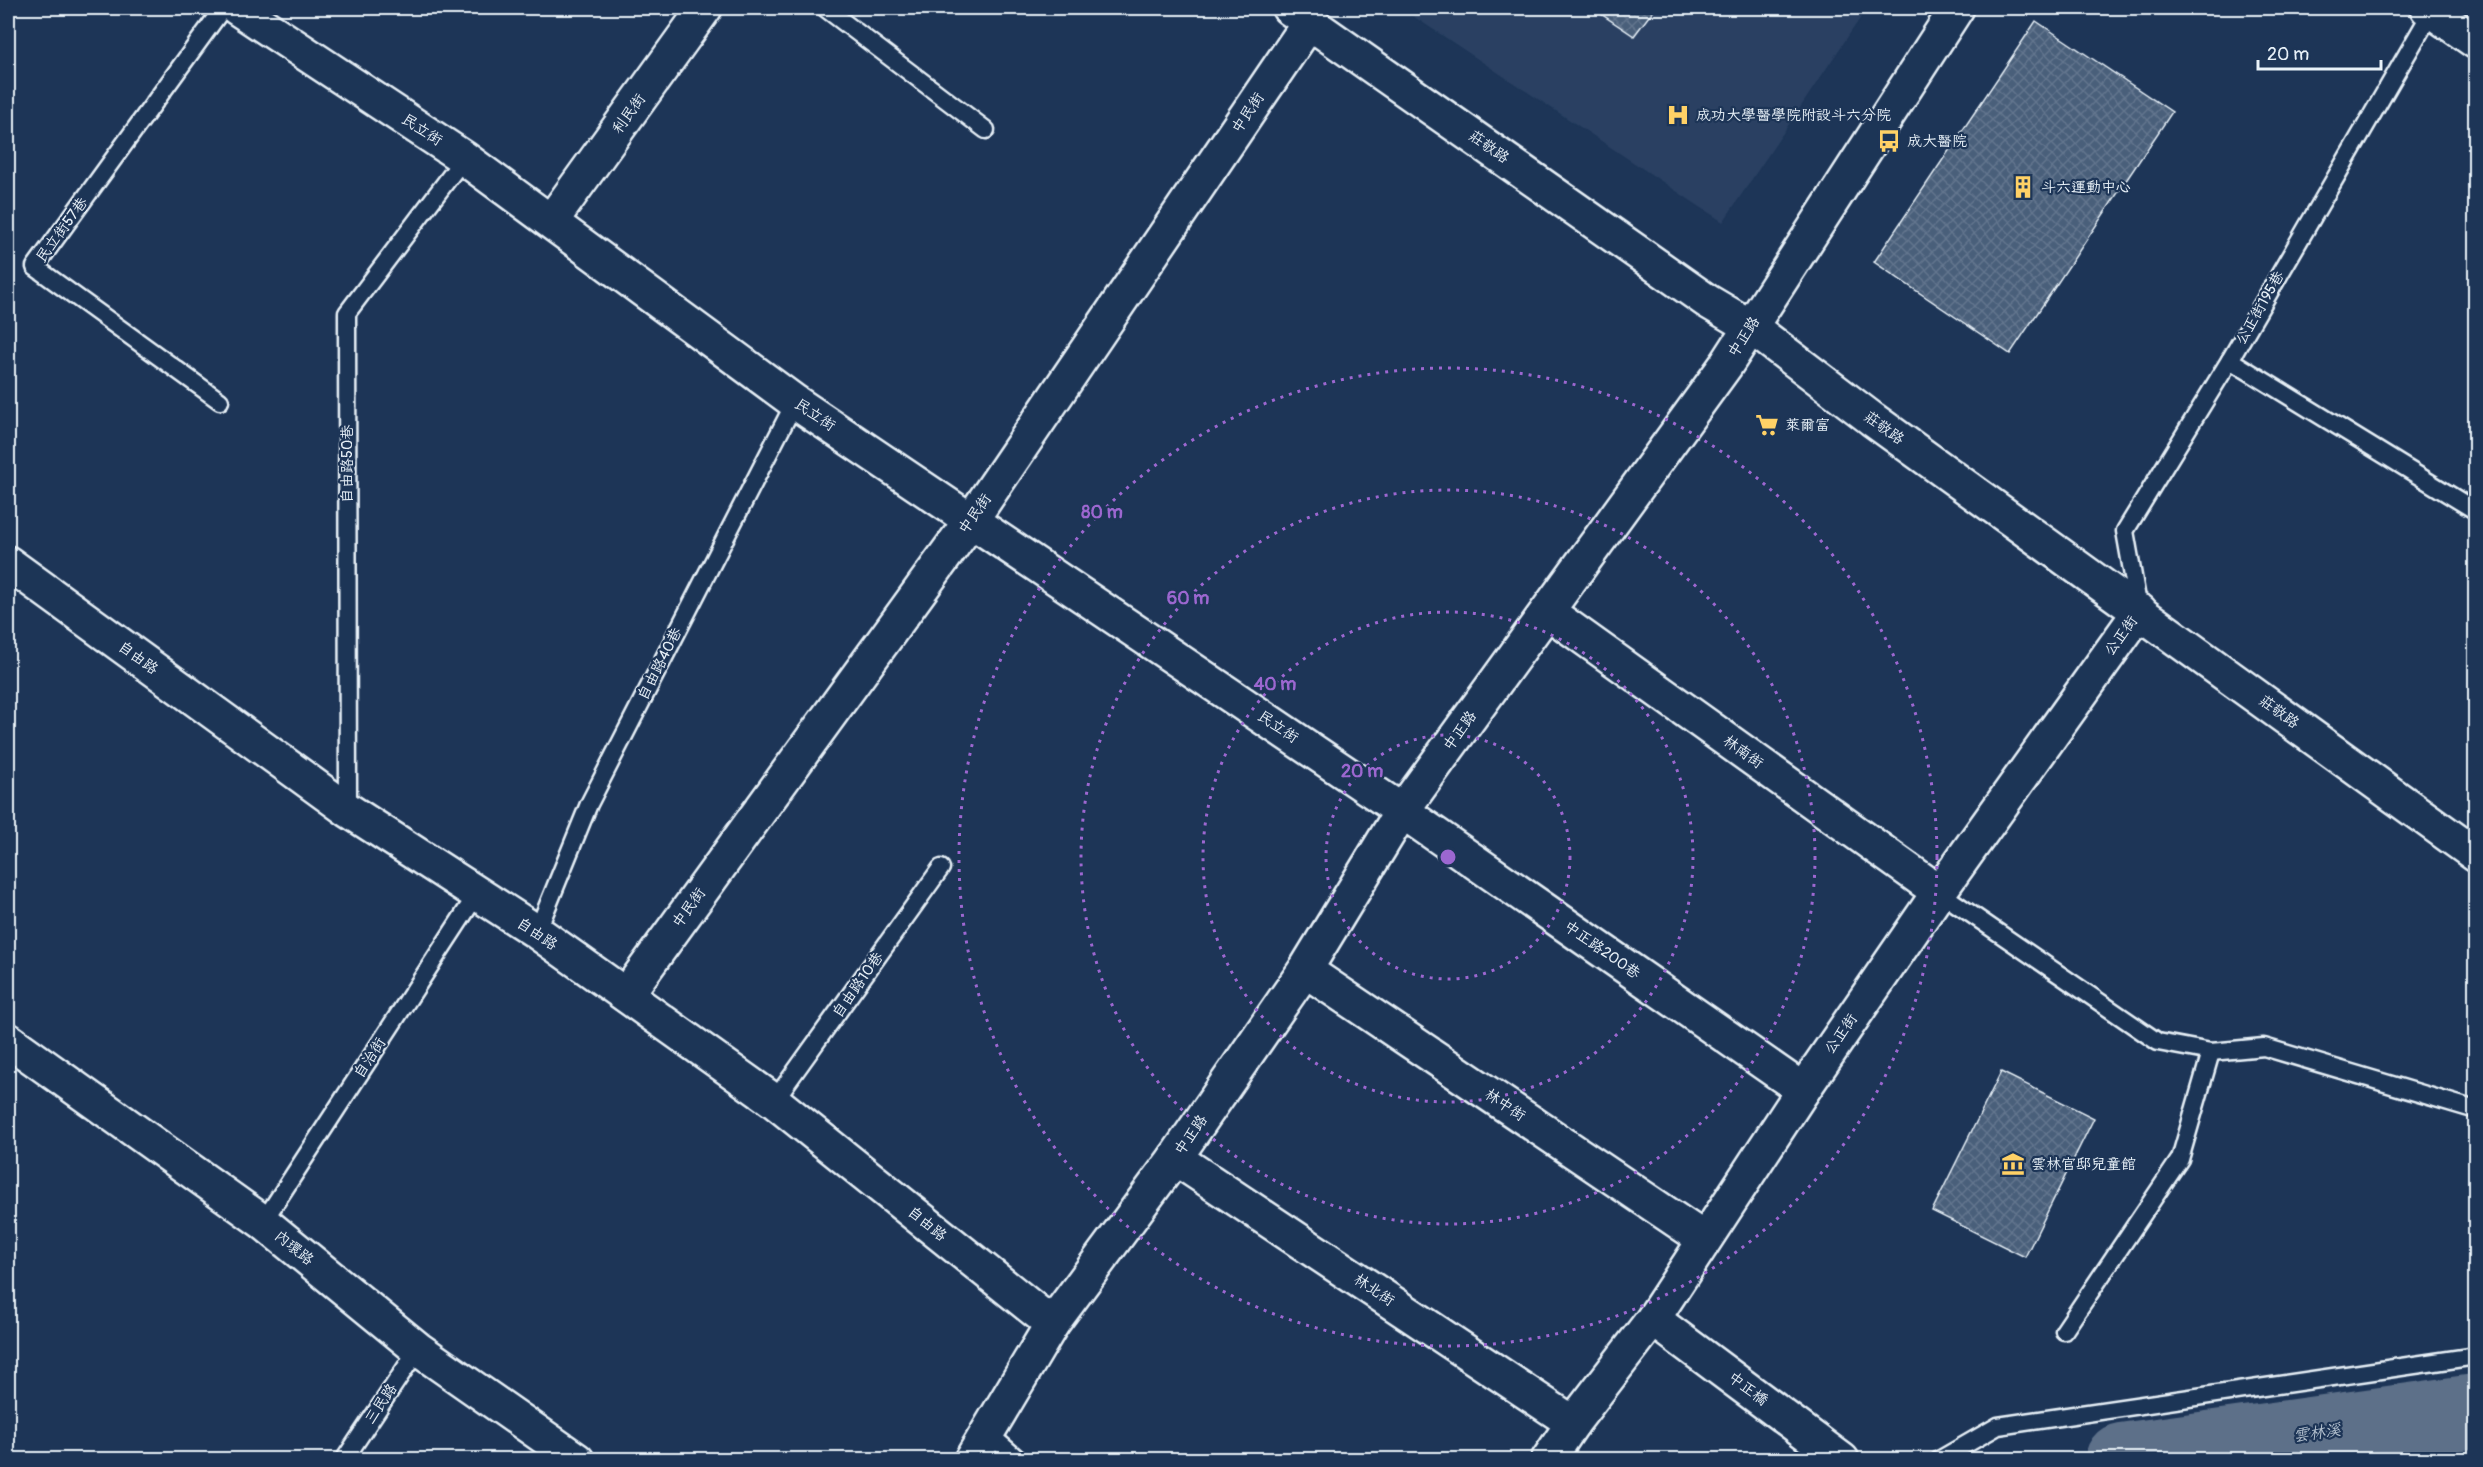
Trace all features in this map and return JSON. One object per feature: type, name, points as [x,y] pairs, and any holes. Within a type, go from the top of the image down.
[{"type":"street","name":"民立街","points":[[237,8],[464,158],[552,220],[795,402],[972,519],[1402,811]]},
{"type":"street","name":"利民街","points":[[552,220],[705,8]]},
{"type":"street","name":"中正路","points":[[979,1447],[1053,1324],[1175,1158],[1305,970],[1402,811],[1726,365],[1957,8]]},
{"type":"street","points":[[2429,9],[2475,42]]},
{"type":"street","name":"莊敬路","points":[[1299,15],[1707,301],[1751,327],[1872,419],[2475,855]]},
{"type":"street","name":"中民街","points":[[626,995],[972,519],[1299,15]]},
{"type":"street","name":"自由路","points":[[8,563],[348,810],[537,932],[774,1101],[1053,1324]]},
{"type":"street","name":"公正街","points":[[1548,1460],[1573,1423],[1653,1319],[1803,1090],[1939,892],[2140,611]]},
{"type":"street","name":"林南街","points":[[1548,612],[1939,892]]},
{"type":"street","name":"中正路200巷","points":[[1402,811],[1803,1090]]},
{"type":"street","name":"林中街","points":[[1305,970],[1704,1239]]},
{"type":"street","name":"內環路","points":[[8,1040],[262,1222],[418,1349],[577,1460]]},
{"type":"street","name":"林北街","points":[[1175,1158],[1573,1423]]},
{"type":"street","name":"中正橋","points":[[1653,1319],[1842,1460]]},
{"type":"lane","name":"民立街57巷","points":[[220,401],[35,267],[223,8]]},
{"type":"lane","points":[[825,8],[986,130]]},
{"type":"lane","name":"公正街195巷","points":[[2140,611],[2125,531],[2230,360],[2429,9]]},
{"type":"lane","name":"自由路50巷","points":[[348,810],[346,313],[464,158]]},
{"type":"lane","points":[[2230,360],[2475,511]]},
{"type":"lane","name":"自由路40巷","points":[[537,932],[589,804],[795,402]]},
{"type":"lane","name":"自由路10巷","points":[[774,1101],[941,868]]},
{"type":"lane","points":[[1939,892],[2158,1042],[2211,1052],[2264,1047],[2475,1110]]},
{"type":"lane","name":"自治街","points":[[262,1222],[477,894]]},
{"type":"lane","points":[[2064,1331],[2180,1159],[2211,1052]]},
{"type":"lane","name":"三民路","points":[[344,1460],[418,1349]]},
{"type":"lane","points":[[1939,1460],[1998,1426],[2475,1356]]},
{"type":"lane","points":[[979,1447],[1019,1460]]},
{"type":"shaded area","name":"成功大學醫學院附設斗六分院","points":[[1401,8],[1867,8],[1723,222]]},
{"type":"building","points":[[1592,8],[1655,8],[1634,36]]},
{"type":"building","name":"斗六運動中心","points":[[2036,21],[2172,112],[2010,354],[1874,262]]},
{"type":"building","name":"雲林官邸兒童館","points":[[2001,1072],[2094,1118],[2025,1257],[1932,1211]]},
{"type":"waterway","name":"雲林溪","points":[[2122,1460],[2476,1411]]},
{"type":"place","name":"成功大學醫學院附設斗六分院","points":[[1678,115]]},
{"type":"place","name":"成大醫院","points":[[1889,141]]},
{"type":"place","name":"斗六運動中心","points":[[2023,187]]},
{"type":"place","name":"萊爾富","points":[[1767,425]]},
{"type":"place","name":"雲林官邸兒童館","points":[[2013,1164]]}]
